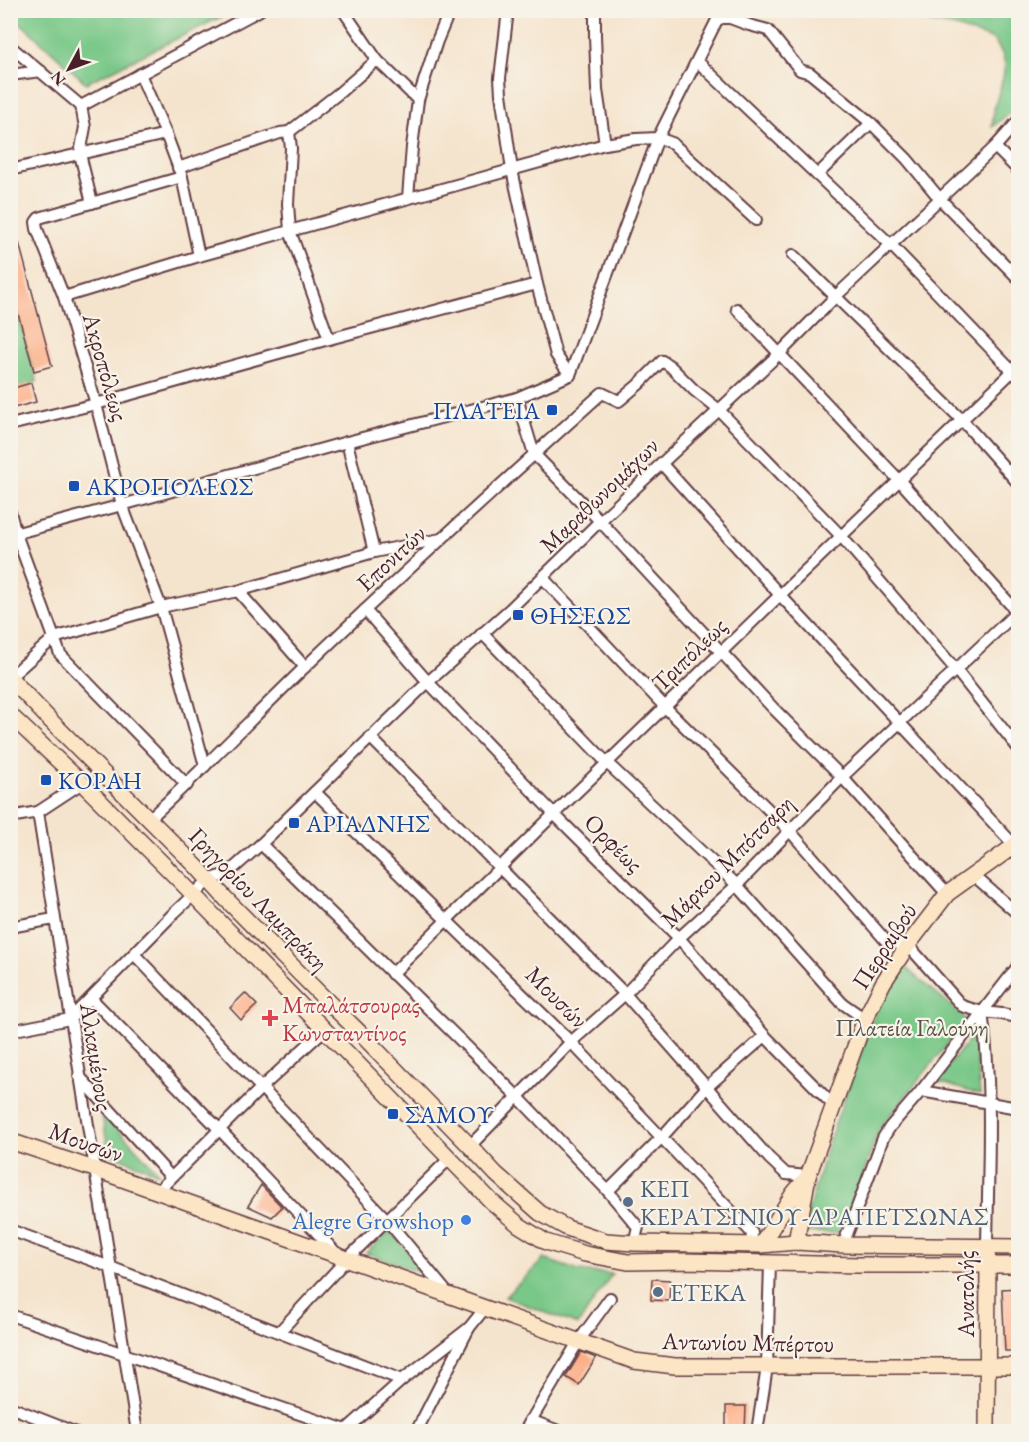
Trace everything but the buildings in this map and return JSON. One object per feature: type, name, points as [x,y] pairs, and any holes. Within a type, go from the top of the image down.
[{"type":"main road","name":"Γρηγορίου Λαμπράκη","points":[[10,678],[149,819],[202,888],[325,1029],[491,1201],[519,1226],[546,1242],[585,1254],[628,1262],[1018,1265]]},
{"type":"main road","name":"Γρηγορίου Λαμπράκη","points":[[10,715],[82,783],[202,888],[226,899],[508,1186],[540,1213],[567,1228],[606,1241],[634,1243],[756,1245],[796,1242],[843,1245],[1018,1247]]},
{"type":"main road","name":"Περραιβού","points":[[796,1242],[808,1176],[865,1018],[883,983],[908,945],[947,894],[1017,844]]},
{"type":"main road","name":"Μουσών","points":[[10,1141],[94,1168],[485,1308]]},
{"type":"main road","name":"Περραιβού","points":[[756,1245],[808,1176]]},
{"type":"main road","name":"Ανατολής","points":[[987,1247],[987,1431]]},
{"type":"main road","name":"Αντωνίου Μπέρτου","points":[[485,1308],[634,1361],[675,1366],[1018,1366]]},
{"type":"street","points":[[81,106],[260,10]]},
{"type":"street","points":[[343,10],[376,60],[418,100]]},
{"type":"street","points":[[408,198],[418,100],[437,40],[450,10]]},
{"type":"street","points":[[508,10],[500,78],[512,170],[537,284],[556,356],[570,375]]},
{"type":"street","points":[[595,10],[597,90],[605,144]]},
{"type":"street","points":[[13,535],[347,441],[517,398],[570,375],[658,138],[717,20],[722,18],[730,18],[768,30],[800,70],[810,73],[871,123],[907,159],[940,199],[1018,278]]},
{"type":"street","points":[[10,46],[81,106],[86,127],[80,154],[92,203],[289,132],[339,93],[376,60]]},
{"type":"street","points":[[697,61],[891,245],[1017,372]]},
{"type":"street","points":[[10,75],[41,71]]},
{"type":"street","points":[[140,74],[180,172],[199,256]]},
{"type":"street","name":"Μαραθωνομάχων","points":[[70,1019],[202,888],[227,874],[261,844],[428,682],[543,578],[661,463],[780,353],[836,296],[994,147],[1018,121]]},
{"type":"street","points":[[817,175],[871,123]]},
{"type":"street","points":[[289,132],[291,148],[288,204],[290,231],[329,339]]},
{"type":"street","points":[[10,170],[166,134]]},
{"type":"street","points":[[64,297],[199,256],[408,198],[605,144],[636,139],[658,138],[672,143],[756,220]]},
{"type":"street","points":[[994,147],[1018,170]]},
{"type":"street","name":"Ακροπόλεως","points":[[92,203],[39,218],[36,222],[37,229],[64,297],[96,404],[122,506],[161,608],[205,766]]},
{"type":"street","points":[[793,255],[962,420],[1018,483]]},
{"type":"street","points":[[10,425],[96,404],[537,284]]},
{"type":"street","points":[[737,309],[900,481],[1018,612]]},
{"type":"street","name":"Επονιτών","points":[[149,819],[187,785],[305,666],[602,393],[619,401],[662,361],[719,410]]},
{"type":"street","name":"Τριπόλεως","points":[[392,974],[841,536],[962,420],[1017,372]]},
{"type":"street","points":[[517,398],[534,454],[600,521],[772,708],[842,777],[947,894]]},
{"type":"street","points":[[719,410],[841,536],[956,670],[1018,748]]},
{"type":"street","points":[[347,441],[374,552]]},
{"type":"street","points":[[661,463],[899,723],[1017,844]]},
{"type":"street","points":[[10,512],[13,535],[60,654],[187,785]]},
{"type":"street","points":[[10,678],[54,638],[161,608],[238,591],[374,552],[442,538]]},
{"type":"street","points":[[543,578],[664,707],[789,830],[887,942],[908,945],[962,1006],[982,1012],[1018,1017]]},
{"type":"street","points":[[238,591],[305,666]]},
{"type":"street","name":"Ορφέως","points":[[365,610],[428,682],[554,814],[679,938],[765,1036],[833,1105]]},
{"type":"street","name":"Μάρκου Μπότσαρη","points":[[470,1146],[571,1042],[626,994],[679,938],[737,885],[842,777],[1018,612]]},
{"type":"street","points":[[482,633],[608,763],[737,885],[842,1003],[865,1018]]},
{"type":"street","points":[[370,737],[626,994],[770,1158],[786,1173],[808,1176]]},
{"type":"street","points":[[10,817],[38,813],[82,783]]},
{"type":"street","name":"Μουσών","points":[[315,792],[571,1042],[752,1233],[756,1245]]},
{"type":"street","name":"Αλκαμένους","points":[[38,813],[137,1431]]},
{"type":"street","points":[[261,844],[518,1096],[608,1191],[638,1227],[634,1243]]},
{"type":"street","points":[[973,875],[1018,914]]},
{"type":"street","points":[[10,927],[54,919]]},
{"type":"street","points":[[134,954],[387,1220],[450,1296]]},
{"type":"street","points":[[843,1245],[883,1138],[1018,966]]},
{"type":"street","points":[[91,998],[344,1257]]},
{"type":"street","name":"Ανατολής","points":[[982,1012],[988,1102],[987,1247]]},
{"type":"street","points":[[10,1031],[70,1019]]},
{"type":"street","points":[[158,1191],[325,1029]]},
{"type":"street","points":[[608,1191],[661,1138],[707,1087],[765,1036]]},
{"type":"street","points":[[79,1076],[171,1177]]},
{"type":"street","points":[[921,1091],[1018,1108]]},
{"type":"street","points":[[279,1332],[344,1257],[387,1220],[450,1158]]},
{"type":"street","points":[[10,1230],[402,1380]]},
{"type":"street","points":[[757,1431],[767,1367],[770,1263]]},
{"type":"street","points":[[524,1431],[578,1342],[610,1298]]},
{"type":"street","points":[[416,1431],[469,1328],[485,1308]]},
{"type":"street","points":[[10,1315],[348,1431],[402,1380],[469,1328]]},
{"type":"street","points":[[10,1407],[74,1431]]},
{"type":"street","points":[[530,1420],[561,1431]]},
{"type":"green space","points":[[11,10],[233,11],[86,83]]},
{"type":"green space","points":[[885,11],[941,14],[973,19],[990,18],[1018,11],[1018,106],[992,127],[1005,64],[1002,53],[994,40],[956,27]]},
{"type":"green space","points":[[10,285],[37,382],[11,389],[10,389]]},
{"type":"green space","name":"Πλατεία Γαλούνη","points":[[898,961],[967,1020],[879,1129],[841,1233],[802,1232],[828,1143],[883,993]]},
{"type":"green space","points":[[974,1034],[980,1095],[936,1081]]},
{"type":"green space","points":[[101,1111],[160,1174],[109,1153]]},
{"type":"green space","points":[[390,1231],[430,1276],[366,1253]]},
{"type":"green space","points":[[544,1259],[579,1271],[612,1274],[578,1325],[505,1297]]},
{"type":"place","name":"ΠΛΑΤΕΙΑ","points":[[552,410]]},
{"type":"place","name":"ΑΚΡΟΠΟΛΕΩΣ","points":[[74,486]]},
{"type":"place","name":"ΘΗΣΕΩΣ","points":[[518,615]]},
{"type":"place","name":"ΚΟΡΑΗ","points":[[46,780]]},
{"type":"place","name":"ΑΡΙΑΔΝΗΣ","points":[[294,823]]},
{"type":"place","name":"Μπαλάτσουρας Κωνσταντίνος","points":[[270,1018]]},
{"type":"place","name":"ΣΑΜΟΥ","points":[[393,1114]]},
{"type":"place","name":"ΚΕΠ ΚΕΡΑΤΣΙΝΙΟΥ-ΔΡΑΠΕΤΣΩΝΑΣ","points":[[628,1202]]},
{"type":"place","name":"Alegre Growshop","points":[[466,1220]]},
{"type":"place","name":"ΕΤΕΚΑ","points":[[658,1292]]}]
